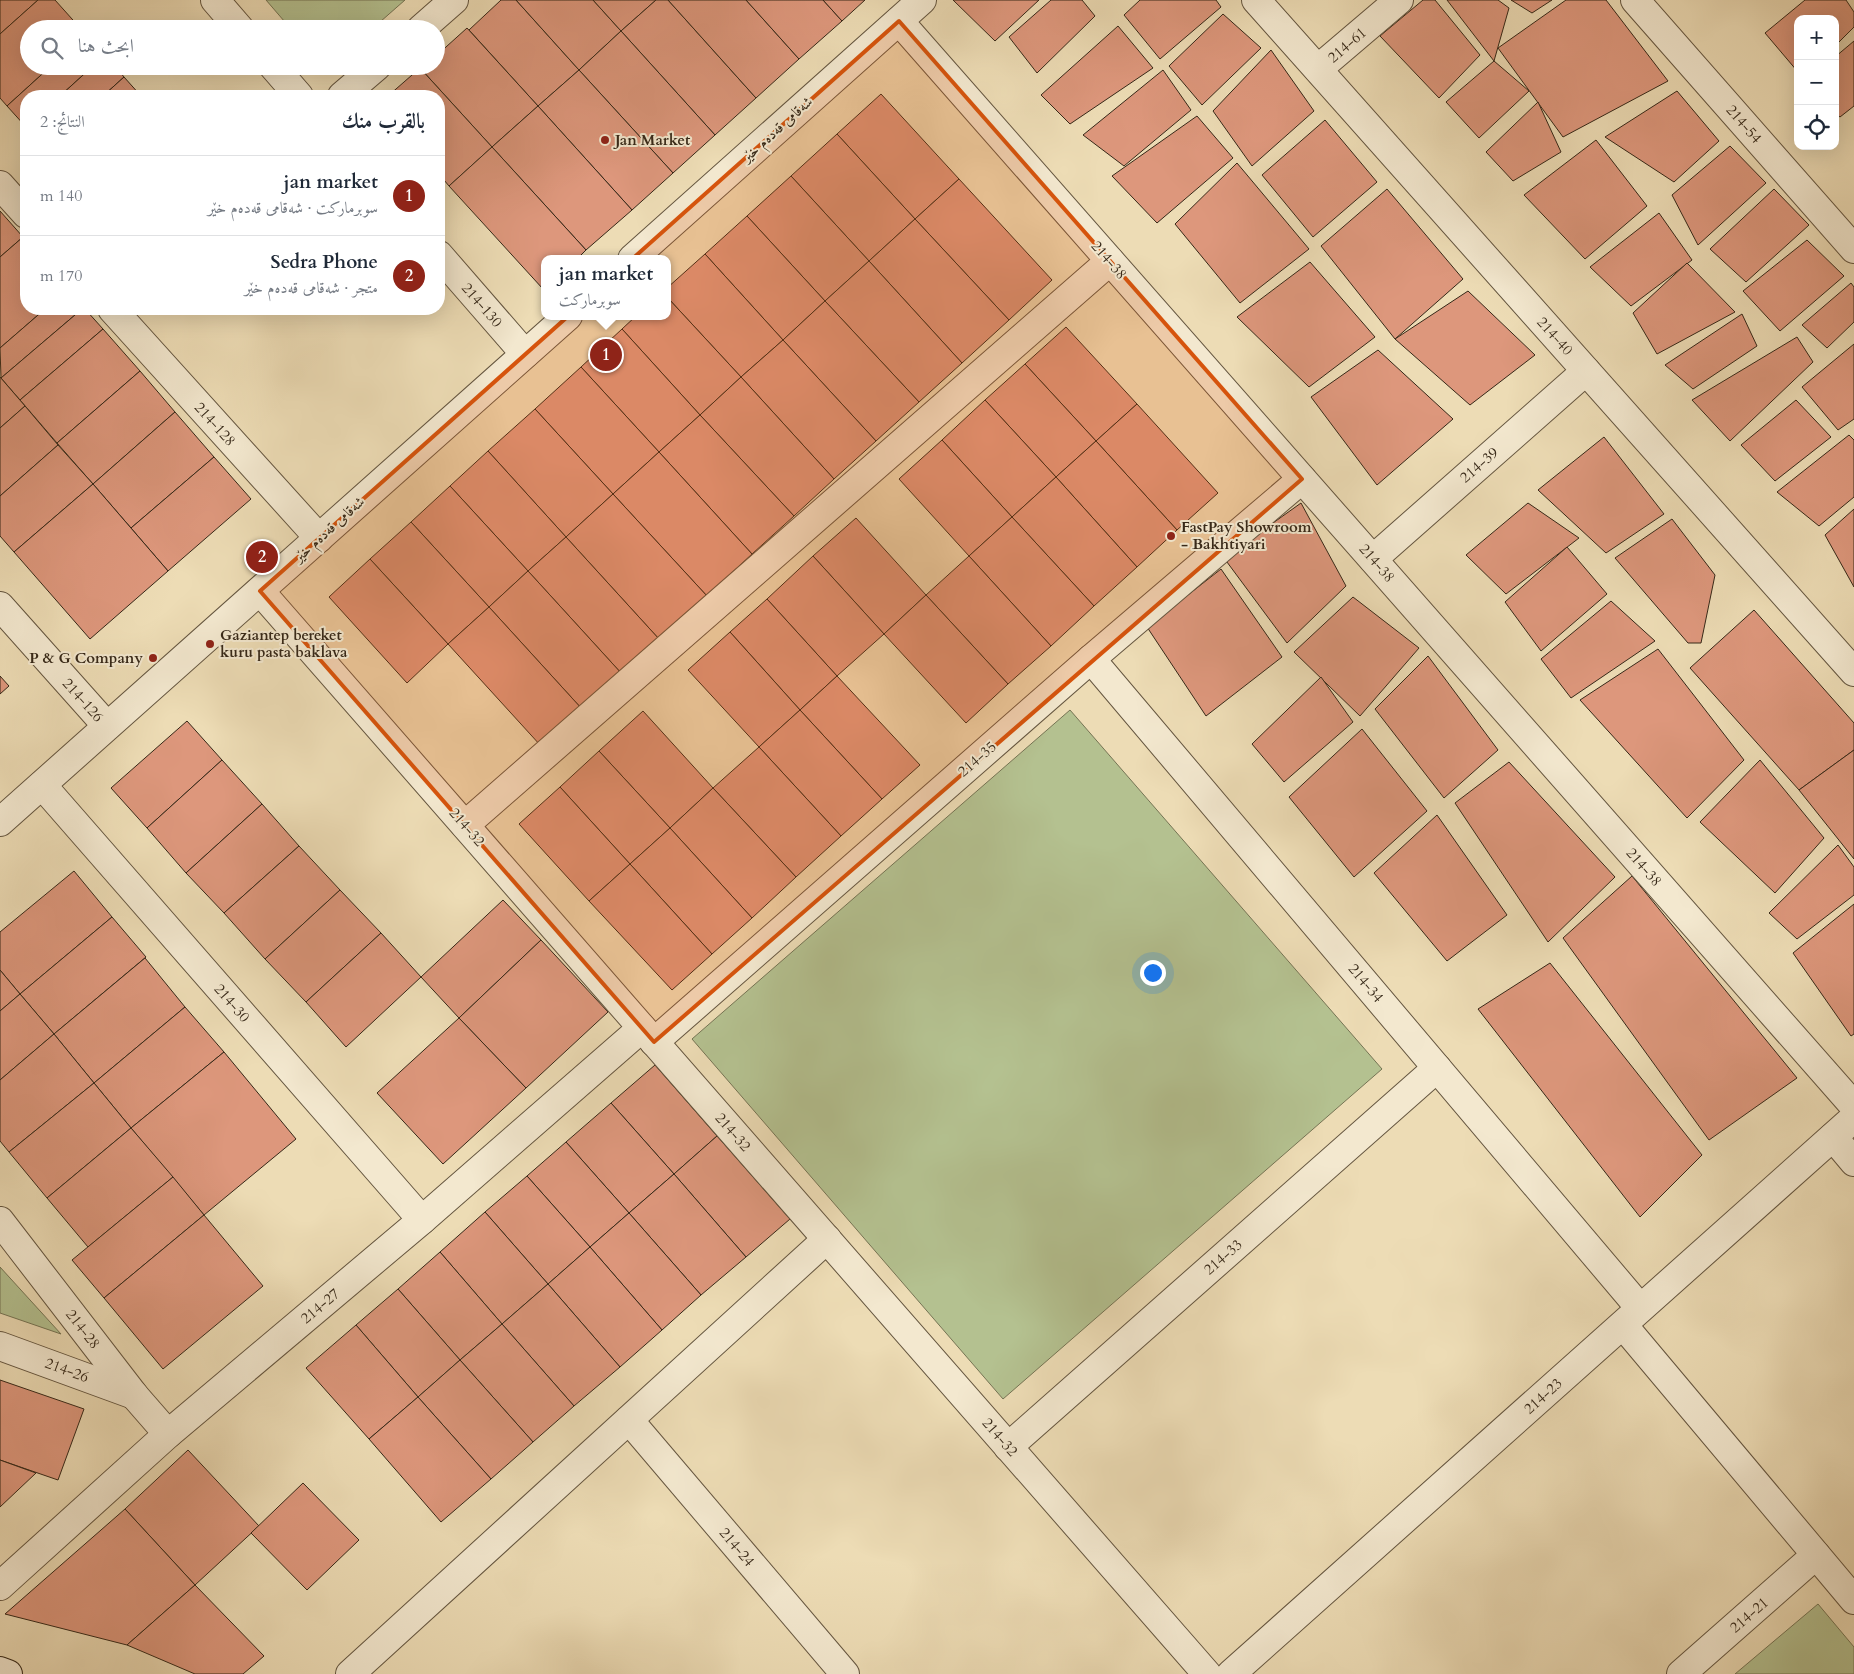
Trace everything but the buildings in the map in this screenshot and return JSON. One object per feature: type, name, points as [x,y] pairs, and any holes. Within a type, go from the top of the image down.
[{"type":"street","points":[[215,0],[232,20]]},
{"type":"street","points":[[431,20],[454,0]]},
{"type":"street","name":"شەقامی قەدەم خێر","points":[[636,255],[922,0]]},
{"type":"street","name":"214-40","points":[[1256,0],[1854,672]]},
{"type":"street","name":"214-61","points":[[1318,69],[1399,0]]},
{"type":"street","name":"214-54","points":[[1635,0],[1854,249]]},
{"type":"street","name":"214-38","points":[[899,21],[1854,1106]]},
{"type":"street","points":[[281,75],[294,90]]},
{"type":"street","points":[[349,90],[366,75]]},
{"type":"street","points":[[0,185],[20,207]]},
{"type":"street","points":[[465,825],[1110,261]]},
{"type":"street","name":"214-130","points":[[445,262],[525,354]]},
{"type":"street","name":"214-128","points":[[117,315],[319,538]]},
{"type":"street","name":"شەقامی قەدەم خێر","points":[[0,822],[563,320]]},
{"type":"street","name":"214-39","points":[[1373,559],[1586,371]]},
{"type":"street","name":"214-35","points":[[648,1035],[1302,479]]},
{"type":"street","name":"214-32","points":[[260,591],[1207,1674]]},
{"type":"street","name":"214-126","points":[[0,606],[107,726]]},
{"type":"street","name":"214-34","points":[[1091,659],[1437,1068],[1816,1555],[1854,1600]]},
{"type":"street","name":"214-30","points":[[42,785],[422,1220]]},
{"type":"street","name":"214-27","points":[[0,1586],[168,1434],[422,1220],[648,1035]]},
{"type":"street","name":"214-33","points":[[1008,1447],[1437,1068]]},
{"type":"street","name":"214-23","points":[[1232,1674],[1854,1118]]},
{"type":"street","points":[[1833,1137],[1854,1162]]},
{"type":"street","name":"214-28","points":[[0,1221],[134,1395],[168,1434]]},
{"type":"street","points":[[350,1674],[826,1239]]},
{"type":"street","name":"214-26","points":[[0,1346],[134,1395]]},
{"type":"street","name":"214-24","points":[[629,1420],[845,1674]]},
{"type":"street","name":"214-21","points":[[1681,1674],[1816,1555]]},
{"type":"street","points":[[0,1671],[8,1674]]},
{"type":"highlighted area","points":[[899,21],[1302,479],[654,1042],[260,591]]},
{"type":"green space","points":[[266,0],[405,0],[382,20],[283,20]]},
{"type":"green space","points":[[1070,710],[1382,1069],[1003,1399],[692,1039]]},
{"type":"green space","points":[[0,1267],[61,1334],[0,1313]]},
{"type":"green space","points":[[1818,1604],[1854,1647],[1854,1674],[1735,1674]]},
{"type":"place","name":"Jan Market","points":[[605,140]]},
{"type":"place","name":"jan market","points":[[606,355]]},
{"type":"place","name":"FastPay Showroom - Bakhtiyari","points":[[1171,536]]},
{"type":"place","name":"Sedra Phone","points":[[262,557]]},
{"type":"place","name":"Gaziantep bereket kuru pasta baklava","points":[[210,644]]},
{"type":"place","name":"P & G Company","points":[[153,658]]}]
